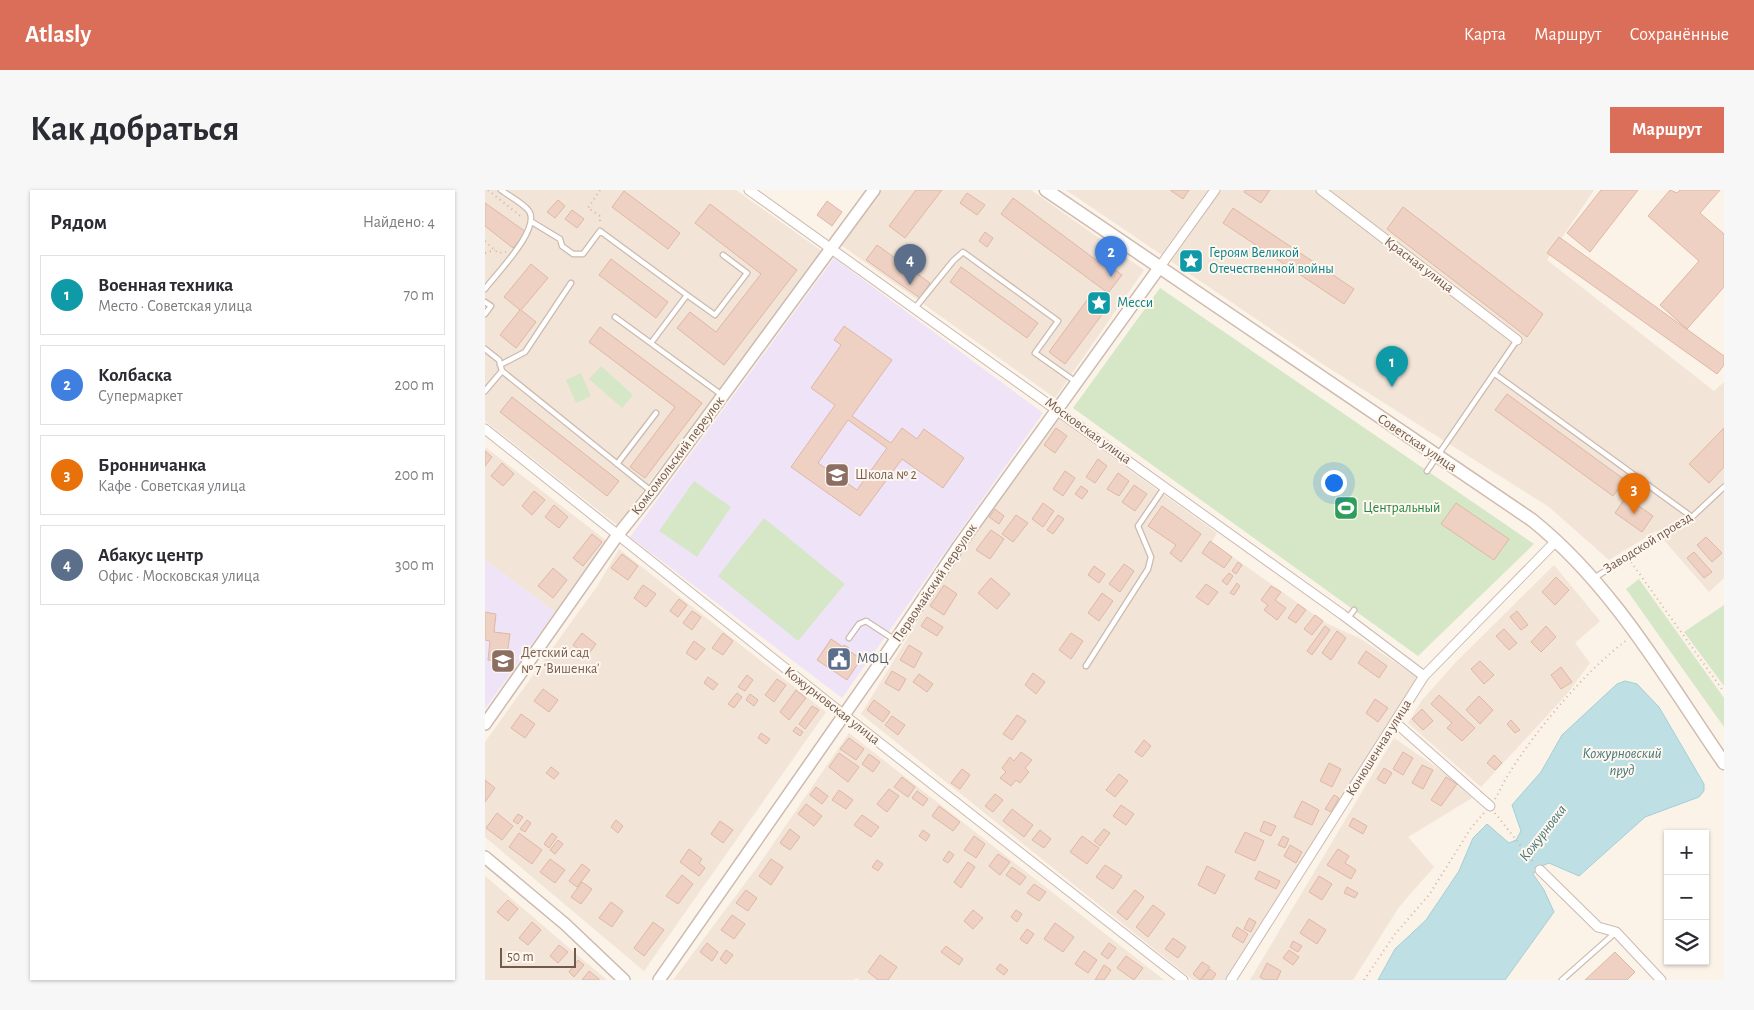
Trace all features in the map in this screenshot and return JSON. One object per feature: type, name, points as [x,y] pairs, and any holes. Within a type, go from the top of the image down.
[{"type":"main road","name":"Советская улица","points":[[1046,190],[1435,456],[1532,520],[1557,540],[1594,578],[1724,763]]},
{"type":"street","name":"Московская улица","points":[[749,190],[1348,618],[1424,676]]},
{"type":"street","name":"Комсомольский переулок","points":[[485,724],[617,536],[652,492],[874,190]]},
{"type":"street","name":"Первомайский переулок","points":[[659,980],[896,640],[958,547],[1215,190]]},
{"type":"street","name":"Красная улица","points":[[1321,190],[1517,340]]},
{"type":"street","name":"Кожурновская улица","points":[[485,429],[843,715],[1183,980]]},
{"type":"street","name":"Конюшенная улица","points":[[1231,980],[1424,676],[1557,540]]},
{"type":"street","points":[[1395,723],[1490,806]]},
{"type":"street","points":[[485,857],[565,924],[625,980]]},
{"type":"street","points":[[1540,870],[1598,927],[1616,932],[1656,978]]},
{"type":"lane","points":[[485,289],[527,236],[532,222],[529,211],[501,190]]},
{"type":"lane","points":[[532,222],[561,239],[562,246],[573,254],[583,254],[600,231],[715,315],[747,273],[723,255]]},
{"type":"lane","points":[[915,308],[953,260],[963,252],[1058,322],[1035,353],[1077,383]]},
{"type":"lane","points":[[500,365],[525,352],[571,283]]},
{"type":"lane","points":[[651,344],[687,294]]},
{"type":"lane","points":[[485,302],[491,306],[485,314]]},
{"type":"lane","points":[[615,317],[723,396]]},
{"type":"lane","points":[[1427,471],[1435,456],[1495,374],[1517,340]]},
{"type":"lane","points":[[485,349],[499,360],[502,372],[652,492]]},
{"type":"lane","points":[[485,392],[502,372]]},
{"type":"lane","points":[[1495,374],[1692,517]]},
{"type":"lane","points":[[617,464],[656,413]]},
{"type":"lane","points":[[1086,666],[1148,570],[1151,557],[1138,526],[1165,487]]},
{"type":"lane","name":"Заводской проезд","points":[[1594,578],[1692,517],[1724,487]]},
{"type":"lane","points":[[1348,618],[1354,610]]},
{"type":"lane","points":[[849,638],[859,624],[866,621],[896,640]]},
{"type":"lane","points":[[1562,980],[1616,932]]},
{"type":"path","points":[[488,190],[523,219],[527,236]]},
{"type":"path","points":[[600,190],[588,208],[600,216],[600,231]]},
{"type":"path","points":[[485,241],[498,252],[515,251]]},
{"type":"path","points":[[485,253],[495,250]]},
{"type":"path","points":[[1627,556],[1724,692]]},
{"type":"path","points":[[1363,980],[1395,934],[1429,895],[1471,828],[1490,806],[1507,776],[1540,730],[1589,675],[1614,650],[1635,634]]},
{"type":"path","points":[[1490,806],[1540,870]]},
{"type":"shaded area","points":[[485,190],[736,190],[823,252],[617,525],[485,421]]},
{"type":"shaded area","points":[[881,190],[1031,190],[1144,270],[1055,398],[841,245]]},
{"type":"shaded area","points":[[1066,190],[1594,190],[1547,260],[1714,391],[1724,382],[1724,578],[1709,592],[1656,531],[1609,560],[1549,507],[1321,363]]},
{"type":"shaded area","name":"Школа № 2","points":[[834,258],[1043,413],[842,698],[630,537]]},
{"type":"shaded area","points":[[1059,419],[1217,533],[1212,542],[1326,623],[1361,639],[1418,678],[1380,735],[1229,980],[1193,980],[861,714],[964,546]]},
{"type":"shaded area","points":[[485,447],[608,542],[555,612],[485,560]]},
{"type":"shaded area","points":[[619,549],[826,712],[644,971],[485,837],[485,742],[598,585]]},
{"type":"shaded area","name":"Детский сад № 7 'Вишенка'","points":[[485,560],[555,612],[485,709]]},
{"type":"shaded area","points":[[1554,565],[1600,621],[1575,643],[1590,663],[1566,695],[1481,787],[1408,723],[1422,700],[1457,661]]},
{"type":"shaded area","points":[[849,733],[1164,980],[860,980],[856,978],[854,980],[673,980],[758,866]]},
{"type":"shaded area","points":[[1394,738],[1452,778],[1472,798],[1408,837],[1434,867],[1399,907],[1353,980],[1250,980]]},
{"type":"shaded area","points":[[485,876],[588,964],[607,980],[485,980]]},
{"type":"green space","name":"Центральный","points":[[1160,288],[1534,544],[1418,656],[1073,408]]},
{"type":"green space","points":[[601,366],[633,395],[622,408],[589,379]]},
{"type":"green space","points":[[581,373],[591,396],[576,403],[566,380]]},
{"type":"green space","points":[[694,481],[731,507],[697,557],[659,531]]},
{"type":"green space","points":[[764,518],[845,584],[798,641],[718,576]]},
{"type":"green space","points":[[1639,579],[1724,698],[1724,727],[1626,589]]},
{"type":"green space","points":[[1724,605],[1724,686],[1684,632]]},
{"type":"water","name":"Кожурновский пруд","points":[[1625,681],[1637,684],[1659,707],[1704,784],[1704,791],[1699,797],[1645,817],[1579,876],[1549,863],[1539,867],[1533,874],[1544,890],[1554,912],[1505,980],[1378,980],[1395,949],[1426,920],[1459,871],[1473,838],[1487,824],[1509,843],[1516,840],[1521,831],[1512,805],[1541,772],[1562,735],[1617,684]]},
{"type":"building","points":[[916,190],[942,190],[905,238],[889,226]]},
{"type":"building","points":[[1170,190],[1189,190],[1183,199]]},
{"type":"building","points":[[1245,190],[1270,190],[1261,203],[1244,192]]},
{"type":"building","points":[[1601,190],[1638,190],[1590,252],[1567,233]]},
{"type":"building","points":[[1670,190],[1677,193],[1680,190],[1720,190],[1700,213],[1724,234],[1724,287],[1687,329],[1660,305],[1699,261],[1648,216]]},
{"type":"building","points":[[624,191],[680,233],[668,249],[612,207]]},
{"type":"building","points":[[967,193],[985,205],[977,215],[960,203]]},
{"type":"building","points":[[1013,198],[1108,269],[1110,266],[1122,275],[1108,293],[1001,214]]},
{"type":"building","points":[[558,200],[565,206],[555,218],[547,212]]},
{"type":"building","points":[[827,201],[842,212],[832,226],[817,215]]},
{"type":"building","points":[[485,203],[526,232],[513,248],[485,226]]},
{"type":"building","points":[[710,204],[797,270],[724,365],[677,328],[690,312],[716,332],[761,274],[695,223]]},
{"type":"building","points":[[1403,207],[1543,314],[1527,337],[1387,229]]},
{"type":"building","points":[[1233,208],[1354,289],[1344,304],[1223,223]]},
{"type":"building","points":[[572,210],[584,219],[577,228],[565,219]]},
{"type":"building","points":[[985,232],[993,238],[987,247],[979,241]]},
{"type":"building","points":[[1559,237],[1724,356],[1724,365],[1717,374],[1547,253]]},
{"type":"building","points":[[877,245],[930,283],[920,298],[866,260]]},
{"type":"building","points":[[611,259],[668,302],[656,318],[599,275]]},
{"type":"building","points":[[531,264],[548,278],[521,310],[536,322],[516,348],[500,335],[520,310],[504,297]]},
{"type":"building","points":[[961,267],[1038,323],[1027,338],[950,282]]},
{"type":"building","points":[[1090,296],[1107,308],[1065,364],[1049,352]]},
{"type":"building","points":[[844,326],[892,360],[852,416],[891,443],[902,428],[917,439],[924,429],[964,458],[943,488],[902,459],[860,516],[791,467],[835,405],[811,388],[841,345],[834,340]],"holes":[[[848,420],[887,448],[857,490],[818,463]]]},
{"type":"building","points":[[600,327],[702,403],[645,478],[630,467],[675,407],[589,342]]},
{"type":"building","points":[[1507,394],[1625,480],[1613,496],[1495,410]]},
{"type":"building","points":[[512,397],[619,481],[607,496],[500,412]]},
{"type":"building","points":[[1056,428],[1067,436],[1055,453],[1044,445]]},
{"type":"building","points":[[1724,428],[1724,467],[1709,483],[1689,464]]},
{"type":"building","points":[[485,451],[492,457],[485,466]]},
{"type":"building","points":[[1098,459],[1107,466],[1095,483],[1086,477]]},
{"type":"building","points":[[502,463],[514,474],[503,486],[491,476]]},
{"type":"building","points":[[1065,471],[1075,478],[1063,496],[1053,489]]},
{"type":"building","points":[[1118,473],[1129,481],[1119,496],[1107,489]]},
{"type":"building","points":[[1134,485],[1147,494],[1135,511],[1122,502]]},
{"type":"building","points":[[1081,486],[1088,491],[1082,499],[1075,494]]},
{"type":"building","points":[[534,491],[545,500],[532,515],[522,506]]},
{"type":"building","points":[[1626,497],[1653,516],[1642,532],[1615,513]]},
{"type":"building","points":[[1043,503],[1054,511],[1043,527],[1032,519]]},
{"type":"building","points":[[1456,503],[1509,539],[1494,560],[1441,524]]},
{"type":"building","points":[[554,505],[568,517],[559,528],[545,517]]},
{"type":"building","points":[[1162,506],[1201,534],[1181,562],[1170,553],[1176,545],[1148,526]]},
{"type":"building","points":[[995,509],[1004,516],[999,524],[989,517]]},
{"type":"building","points":[[1016,515],[1028,523],[1013,542],[1002,534]]},
{"type":"building","points":[[1058,515],[1064,519],[1053,534],[1047,530]]},
{"type":"building","points":[[991,530],[1004,539],[990,559],[976,550]]},
{"type":"building","points":[[592,534],[602,542],[583,566],[573,558]]},
{"type":"building","points":[[1706,537],[1722,553],[1712,562],[1697,545]]},
{"type":"building","points":[[1210,541],[1232,557],[1224,568],[1202,553]]},
{"type":"building","points":[[1694,552],[1712,572],[1704,578],[1687,558]]},
{"type":"building","points":[[622,554],[638,566],[628,580],[611,568]]},
{"type":"building","points":[[1238,562],[1242,565],[1236,574],[1232,571]]},
{"type":"building","points":[[1124,564],[1134,571],[1120,592],[1109,584]]},
{"type":"building","points":[[1094,566],[1105,574],[1099,583],[1088,575]]},
{"type":"building","points":[[553,568],[567,580],[553,598],[538,586]]},
{"type":"building","points":[[1229,573],[1233,576],[1227,585],[1222,581]]},
{"type":"building","points":[[1556,577],[1569,590],[1555,605],[1542,592]]},
{"type":"building","points":[[991,578],[1010,594],[997,609],[978,593]]},
{"type":"building","points":[[1237,583],[1240,586],[1234,595],[1230,593]]},
{"type":"building","points":[[1206,584],[1218,592],[1208,605],[1196,597]]},
{"type":"building","points":[[643,585],[656,594],[646,607],[634,598]]},
{"type":"building","points":[[944,585],[957,594],[944,615],[930,606]]},
{"type":"building","points":[[1271,586],[1281,592],[1275,600],[1286,608],[1277,620],[1264,610],[1268,605],[1261,600]]},
{"type":"building","points":[[1102,593],[1113,601],[1099,621],[1088,613]]},
{"type":"building","points":[[679,599],[687,605],[678,617],[670,611]]},
{"type":"building","points":[[1298,604],[1306,610],[1296,623],[1288,618]]},
{"type":"building","points":[[692,611],[701,617],[692,630],[683,623]]},
{"type":"building","points":[[1517,611],[1528,625],[1521,630],[1510,617]]},
{"type":"building","points":[[485,612],[496,614],[494,632],[510,634],[506,662],[488,660],[490,641],[485,640]]},
{"type":"building","points":[[1315,615],[1323,621],[1312,635],[1304,629]]},
{"type":"building","points":[[927,617],[943,627],[937,636],[921,626]]},
{"type":"building","points":[[1325,626],[1330,630],[1312,655],[1307,651]]},
{"type":"building","points":[[1546,626],[1556,637],[1541,652],[1531,642]]},
{"type":"building","points":[[1504,629],[1517,643],[1509,650],[1496,636]]},
{"type":"building","points":[[1337,631],[1346,638],[1331,660],[1322,653]]},
{"type":"building","points":[[582,633],[596,644],[587,656],[573,645]]},
{"type":"building","points":[[723,633],[733,641],[723,655],[712,648]]},
{"type":"building","points":[[1071,633],[1083,641],[1071,659],[1059,650]]},
{"type":"building","name":"МФЦ","points":[[831,639],[843,647],[844,645],[849,648],[848,650],[861,659],[847,680],[817,660]]},
{"type":"building","points":[[694,641],[705,649],[696,660],[686,653]]},
{"type":"building","points":[[909,645],[922,653],[914,668],[900,660]]},
{"type":"building","points":[[1366,651],[1387,666],[1379,678],[1358,663]]},
{"type":"building","points":[[1480,661],[1494,675],[1484,684],[1471,669]]},
{"type":"building","points":[[1561,667],[1572,682],[1561,689],[1551,675]]},
{"type":"building","points":[[892,671],[906,679],[899,691],[885,683]]},
{"type":"building","points":[[1033,673],[1045,682],[1036,694],[1025,685]]},
{"type":"building","points":[[919,674],[933,684],[927,692],[913,682]]},
{"type":"building","points":[[747,675],[753,680],[745,691],[738,687]]},
{"type":"building","points":[[708,677],[718,684],[713,690],[704,683]]},
{"type":"building","points":[[777,679],[786,685],[774,702],[765,695]]},
{"type":"building","points":[[543,689],[558,700],[549,712],[534,701]]},
{"type":"building","points":[[796,690],[806,698],[789,720],[780,712]]},
{"type":"building","points":[[737,693],[742,697],[734,708],[728,704]]},
{"type":"building","points":[[750,694],[758,700],[754,706],[746,700]]},
{"type":"building","points":[[1439,695],[1475,728],[1462,741],[1447,728],[1452,723],[1431,704]]},
{"type":"building","points":[[1479,696],[1493,710],[1480,724],[1466,710]]},
{"type":"building","points":[[1375,699],[1388,708],[1378,722],[1366,713]]},
{"type":"building","points":[[874,700],[890,712],[883,722],[867,710]]},
{"type":"building","points":[[812,706],[819,710],[805,729],[799,724]]},
{"type":"building","points":[[1422,709],[1433,721],[1423,730],[1412,719]]},
{"type":"building","points":[[521,714],[535,724],[525,738],[511,728]]},
{"type":"building","points":[[1017,715],[1026,721],[1012,740],[1003,734]]},
{"type":"building","points":[[892,716],[905,725],[898,735],[885,725]]},
{"type":"building","points":[[1511,720],[1520,730],[1515,733],[1507,724]]},
{"type":"building","points":[[796,727],[803,732],[800,736],[793,731]]},
{"type":"building","points":[[761,733],[770,739],[766,744],[758,738]]},
{"type":"building","points":[[849,738],[864,749],[856,760],[840,749]]},
{"type":"building","points":[[1144,740],[1151,746],[1142,757],[1135,752]]},
{"type":"building","points":[[1021,752],[1032,760],[1025,768],[1029,772],[1020,783],[1016,780],[1011,786],[1000,778],[1006,772],[1002,768],[1010,757],[1014,761]]},
{"type":"building","points":[[1403,752],[1413,758],[1403,775],[1393,769]]},
{"type":"building","points":[[839,753],[859,767],[848,782],[829,767]]},
{"type":"building","points":[[869,754],[880,762],[873,772],[862,764]]},
{"type":"building","points":[[1494,755],[1502,763],[1495,770],[1487,763]]},
{"type":"building","points":[[1329,763],[1341,769],[1332,787],[1320,781]]},
{"type":"building","points":[[1422,765],[1433,770],[1423,789],[1412,783]]},
{"type":"building","points":[[551,767],[559,773],[554,779],[546,773]]},
{"type":"building","points":[[1384,768],[1392,773],[1385,784],[1377,779]]},
{"type":"building","points":[[962,769],[970,775],[960,789],[951,783]]},
{"type":"building","points":[[1119,774],[1128,781],[1115,797],[1106,790]]},
{"type":"building","points":[[902,777],[915,787],[908,797],[894,787]]},
{"type":"building","points":[[1446,777],[1457,784],[1441,806],[1431,800]]},
{"type":"building","points":[[485,780],[495,788],[485,802]]},
{"type":"building","points":[[816,787],[828,796],[822,804],[810,795]]},
{"type":"building","points":[[889,789],[899,796],[887,812],[877,804]]},
{"type":"building","points":[[839,790],[853,800],[846,809],[832,800]]},
{"type":"building","points":[[917,791],[928,799],[923,806],[912,798]]},
{"type":"building","points":[[995,794],[1003,800],[993,812],[985,806]]},
{"type":"building","points":[[1334,795],[1339,798],[1331,812],[1325,809]]},
{"type":"building","points":[[1302,801],[1319,810],[1312,825],[1294,817]]},
{"type":"building","points":[[806,804],[822,816],[814,826],[798,814]]},
{"type":"building","points":[[1121,805],[1134,814],[1126,825],[1113,816]]},
{"type":"building","points":[[939,806],[960,822],[953,831],[932,816]]},
{"type":"building","points":[[1012,809],[1033,825],[1024,837],[1003,821]]},
{"type":"building","points":[[497,813],[513,826],[502,840],[486,828]]},
{"type":"building","points":[[518,814],[523,817],[518,824],[513,821]]},
{"type":"building","points":[[862,815],[879,827],[871,837],[854,825]]},
{"type":"building","points":[[1353,818],[1367,826],[1363,834],[1349,826]]},
{"type":"building","points":[[527,820],[531,823],[525,832],[520,829]]},
{"type":"building","points":[[616,820],[623,826],[618,833],[611,827]]},
{"type":"building","points":[[720,821],[733,830],[723,843],[711,834]]},
{"type":"building","points":[[1264,821],[1276,826],[1271,836],[1260,831]]},
{"type":"building","points":[[790,829],[800,837],[790,850],[780,843]]},
{"type":"building","points":[[1104,829],[1110,833],[1100,846],[1094,841]]},
{"type":"building","points":[[923,830],[930,835],[926,841],[919,836]]},
{"type":"building","points":[[1040,830],[1051,839],[1044,848],[1032,840]]},
{"type":"building","points":[[1245,832],[1264,841],[1255,861],[1235,852]]},
{"type":"building","points":[[519,833],[542,850],[532,864],[509,847]]},
{"type":"building","points":[[552,833],[557,837],[549,848],[544,844]]},
{"type":"building","points":[[974,836],[985,844],[976,858],[964,850]]},
{"type":"building","points":[[1082,836],[1099,848],[1087,864],[1070,852]]},
{"type":"building","points":[[1283,836],[1289,839],[1285,848],[1278,845]]},
{"type":"building","points":[[558,840],[563,844],[555,854],[550,850]]},
{"type":"building","points":[[1290,845],[1302,852],[1296,863],[1284,856]]},
{"type":"building","points":[[689,849],[702,859],[699,863],[705,868],[699,876],[680,862]]},
{"type":"building","points":[[1338,849],[1349,856],[1345,863],[1356,870],[1351,879],[1327,865]]},
{"type":"building","points":[[949,851],[954,855],[948,863],[943,860]]},
{"type":"building","points":[[998,854],[1010,862],[1000,875],[989,866]]},
{"type":"building","points":[[550,859],[565,870],[555,883],[540,872]]},
{"type":"building","points":[[771,859],[783,867],[771,885],[759,876]]},
{"type":"building","points":[[877,860],[883,864],[878,871],[872,867]]},
{"type":"building","points":[[968,862],[975,867],[961,888],[954,882]]},
{"type":"building","points":[[582,864],[590,870],[577,887],[569,881]]},
{"type":"building","points":[[1105,865],[1122,876],[1113,889],[1096,877]]},
{"type":"building","points":[[1207,866],[1225,875],[1215,894],[1198,885]]},
{"type":"building","points":[[1012,867],[1026,877],[1020,885],[1006,875]]},
{"type":"building","points":[[1259,871],[1280,881],[1276,889],[1255,879]]},
{"type":"building","points":[[682,875],[693,884],[678,904],[666,896]]},
{"type":"building","points":[[1319,876],[1332,884],[1322,900],[1309,892]]},
{"type":"building","points":[[582,882],[592,889],[581,904],[571,897]]},
{"type":"building","points":[[1034,884],[1046,892],[1039,901],[1027,893]]},
{"type":"building","points":[[1347,887],[1358,893],[1355,898],[1344,893]]},
{"type":"building","points":[[746,890],[757,898],[748,911],[736,903]]},
{"type":"building","points":[[1135,890],[1144,897],[1127,920],[1117,912]]},
{"type":"building","points":[[508,900],[518,909],[508,921],[497,912]]},
{"type":"building","points":[[611,902],[623,911],[612,927],[599,918]]},
{"type":"building","points":[[1153,905],[1165,914],[1148,937],[1136,927]]},
{"type":"building","points":[[973,910],[983,918],[973,929],[964,921]]},
{"type":"building","points":[[1016,910],[1022,914],[1017,922],[1011,917]]},
{"type":"building","points":[[732,915],[745,924],[734,939],[721,930]]},
{"type":"building","points":[[1249,918],[1256,922],[1251,932],[1244,929]]},
{"type":"building","points":[[1309,919],[1326,930],[1317,944],[1300,933]]},
{"type":"building","points":[[532,922],[541,930],[528,945],[519,938]]},
{"type":"building","points":[[653,922],[664,930],[644,956],[634,948]]},
{"type":"building","points":[[1055,923],[1074,937],[1063,952],[1044,939]]},
{"type":"building","points":[[1237,927],[1248,934],[1243,943],[1232,936]]},
{"type":"building","points":[[1027,929],[1034,934],[1027,944],[1020,939]]},
{"type":"building","points":[[1173,938],[1186,947],[1178,958],[1165,949]]},
{"type":"building","points":[[1293,941],[1302,946],[1298,952],[1290,947]]},
{"type":"building","points":[[707,943],[718,952],[712,961],[700,952]]},
{"type":"building","points":[[1109,943],[1116,948],[1108,959],[1101,954]]},
{"type":"building","points":[[559,945],[568,952],[558,963],[550,956]]},
{"type":"building","points":[[946,946],[963,959],[959,965],[941,952]]},
{"type":"building","points":[[726,950],[733,955],[726,964],[720,959]]},
{"type":"building","points":[[1289,950],[1299,957],[1293,965],[1283,958]]},
{"type":"building","points":[[1084,951],[1097,960],[1088,973],[1075,964]]},
{"type":"building","points":[[1615,952],[1635,972],[1627,980],[1585,980]]},
{"type":"building","points":[[880,955],[897,967],[888,980],[878,980],[868,972]]},
{"type":"building","points":[[1126,956],[1143,968],[1134,980],[1117,968]]},
{"type":"building","points":[[578,960],[584,965],[574,977],[569,972]]},
{"type":"building","points":[[1202,962],[1210,967],[1200,980],[1193,974]]},
{"type":"building","points":[[1267,963],[1281,971],[1277,980],[1265,980],[1260,977]]},
{"type":"building","points":[[1000,964],[1008,970],[1004,975],[996,969]]},
{"type":"building","points":[[1104,965],[1111,970],[1104,980],[1095,980]]},
{"type":"building","points":[[1210,969],[1216,974],[1212,980],[1201,980]]},
{"type":"building","points":[[589,971],[599,979],[599,980],[582,980]]},
{"type":"place","name":"Героям Великой Отечественной войны","points":[[1191,261]]},
{"type":"place","name":"Колбаска","points":[[1111,277]]},
{"type":"place","name":"Абакус центр","points":[[910,285]]},
{"type":"place","name":"Месси","points":[[1099,303]]},
{"type":"place","name":"Военная техника","points":[[1392,387]]},
{"type":"place","name":"Школа № 2","points":[[837,475]]},
{"type":"place","name":"Центральный","points":[[1346,508]]},
{"type":"place","name":"Бронничанка","points":[[1634,514]]},
{"type":"place","name":"МФЦ","points":[[839,659]]},
{"type":"place","name":"Детский сад № 7 'Вишенка'","points":[[503,661]]},
{"type":"water label","name":"Кожурновка","points":[[1543,833]]}]
